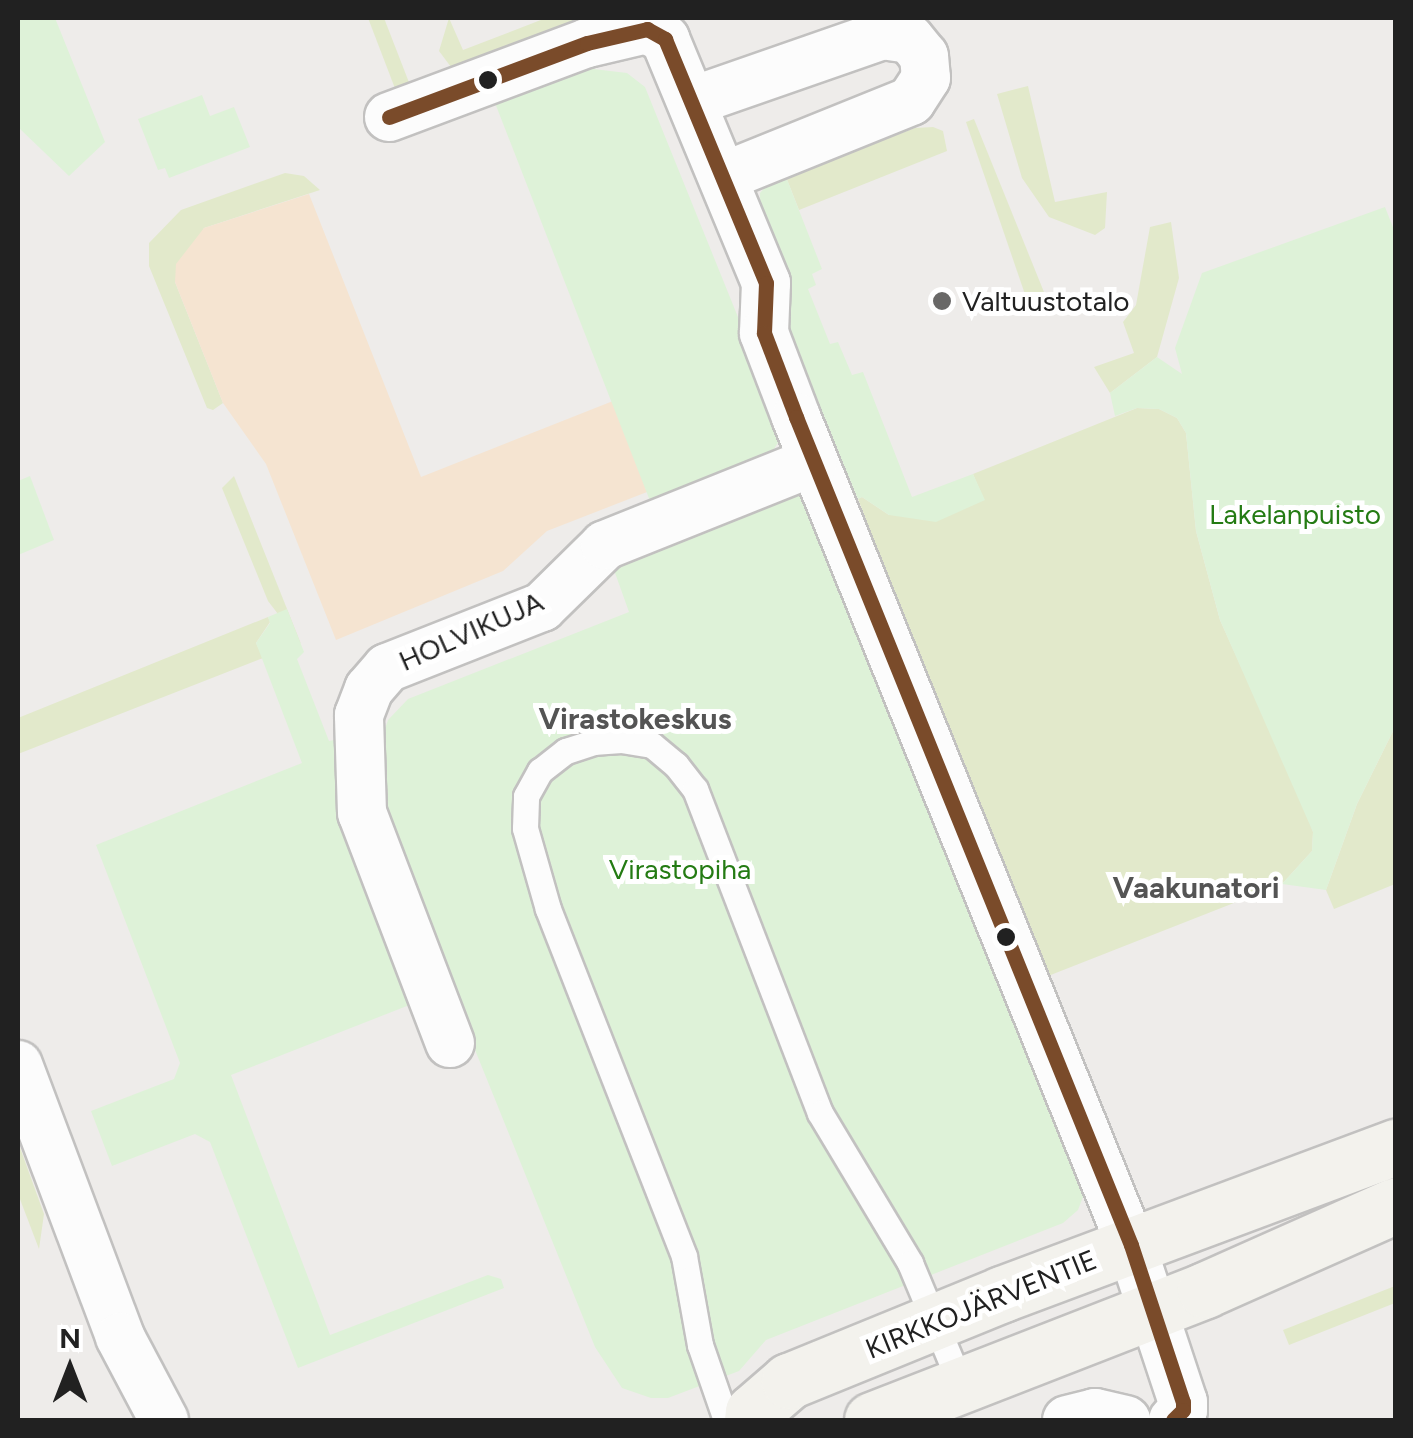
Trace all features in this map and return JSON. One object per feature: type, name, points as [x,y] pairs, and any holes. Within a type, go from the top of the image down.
[{"type":"main road","name":"KIRKKOJÄRVENTIE","points":[[752,1420],[753,1412],[790,1381],[1131,1245],[1214,1218],[1396,1146]]},
{"type":"main road","points":[[872,1420],[1155,1310],[1396,1205]]},
{"type":"street","points":[[389,117],[587,43],[647,29],[665,39],[725,176],[766,283],[764,334],[813,462],[1155,1310],[1182,1402],[1183,1410],[1174,1420]]},
{"type":"street","points":[[693,101],[882,35],[910,39],[924,56],[926,78],[911,101],[725,176]]},
{"type":"street","name":"HOLVIKUJA","points":[[450,1043],[362,814],[359,715],[369,689],[387,668],[542,607],[605,544],[813,462]]},
{"type":"street","points":[[18,1065],[120,1337],[164,1420]]},
{"type":"street","points":[[120,1337],[138,1420]]},
{"type":"street","points":[[1067,1420],[1096,1413],[1126,1420]]},
{"type":"lane","points":[[726,1420],[700,1345],[684,1256],[530,857],[524,828],[526,796],[540,771],[566,751],[593,742],[622,740],[652,745],[676,765],[695,789],[820,1113],[910,1263],[960,1385]]},
{"type":"green space","points":[[18,18],[55,18],[105,142],[69,176],[18,127]]},
{"type":"green space","points":[[368,18],[384,18],[410,85],[396,91]]},
{"type":"green space","points":[[449,18],[463,50],[546,18],[599,18],[454,71],[439,51]]},
{"type":"green space","points":[[585,68],[627,73],[645,87],[742,327],[784,311],[790,281],[760,205],[760,193],[769,183],[786,177],[822,269],[812,274],[816,285],[808,289],[830,344],[838,342],[852,375],[863,372],[912,497],[973,474],[985,500],[936,522],[889,515],[862,497],[858,499],[820,409],[779,424],[779,441],[771,454],[652,506],[495,103]]},
{"type":"green space","points":[[1028,86],[1055,202],[1107,192],[1105,228],[1095,235],[1049,217],[1022,178],[997,94]]},
{"type":"green space","points":[[202,95],[210,116],[234,107],[250,147],[169,178],[165,168],[158,170],[138,119]]},
{"type":"green space","points":[[974,119],[1048,302],[1030,309],[966,122]]},
{"type":"green space","points":[[915,128],[943,131],[947,151],[799,210],[786,177]]},
{"type":"green space","points":[[285,173],[304,176],[320,190],[204,228],[175,282],[223,403],[213,410],[207,408],[149,266],[149,243],[181,210]]},
{"type":"green space","name":"Lakelanpuisto","points":[[1385,207],[1396,235],[1395,727],[1357,804],[1326,890],[1282,884],[1312,851],[1313,832],[1220,620],[1196,531],[1186,433],[1177,418],[1159,409],[1137,408],[1115,416],[1110,393],[1157,357],[1182,374],[1175,348],[1202,273]]},
{"type":"green space","points":[[1171,222],[1179,278],[1157,357],[1110,393],[1094,367],[1134,353],[1123,322],[1136,305],[1150,227]]},
{"type":"green space","points":[[1137,408],[1159,409],[1177,418],[1186,433],[1196,531],[1220,620],[1306,811],[1313,832],[1312,851],[1282,884],[1043,978],[858,499],[862,497],[889,515],[984,500],[973,474]]},
{"type":"green space","points":[[30,476],[54,540],[18,555],[18,481]]},
{"type":"green space","points":[[234,476],[301,644],[268,601],[222,488]]},
{"type":"green space","name":"Virastopiha","points":[[807,492],[1089,1181],[1078,1210],[1063,1223],[766,1340],[739,1371],[668,1398],[651,1398],[622,1388],[595,1347],[381,817],[380,743],[388,720],[408,699],[629,612],[609,556],[768,494]]},
{"type":"green space","points":[[287,609],[304,652],[297,659],[329,741],[334,740],[345,768],[412,1004],[231,1075],[330,1335],[488,1275],[501,1279],[504,1288],[298,1368],[210,1142],[195,1134],[112,1166],[91,1111],[174,1079],[180,1063],[96,845],[302,763],[256,643],[270,623],[268,617]]},
{"type":"green space","points":[[268,617],[270,622],[256,643],[263,658],[18,754],[18,718]]},
{"type":"green space","points":[[1395,727],[1395,884],[1334,909],[1326,890],[1357,804]]},
{"type":"green space","points":[[18,1142],[44,1214],[39,1249],[18,1194]]},
{"type":"green space","points":[[1395,1286],[1395,1303],[1289,1345],[1283,1330]]},
{"type":"sand","points":[[309,194],[421,477],[613,401],[647,492],[547,531],[503,571],[336,640],[266,464],[223,403],[175,282],[176,264],[204,228]]},
{"type":"transit line","points":[[389,117],[587,43],[647,29],[665,39],[766,283],[764,333],[796,417],[1131,1245],[1183,1402],[1183,1410],[1173,1420]]},
{"type":"place","name":"Valtuustotalo","points":[[942,301]]},
{"type":"district","name":"Virastokeskus","points":[[635,719]]},
{"type":"district","name":"Vaakunatori","points":[[1196,888]]}]
